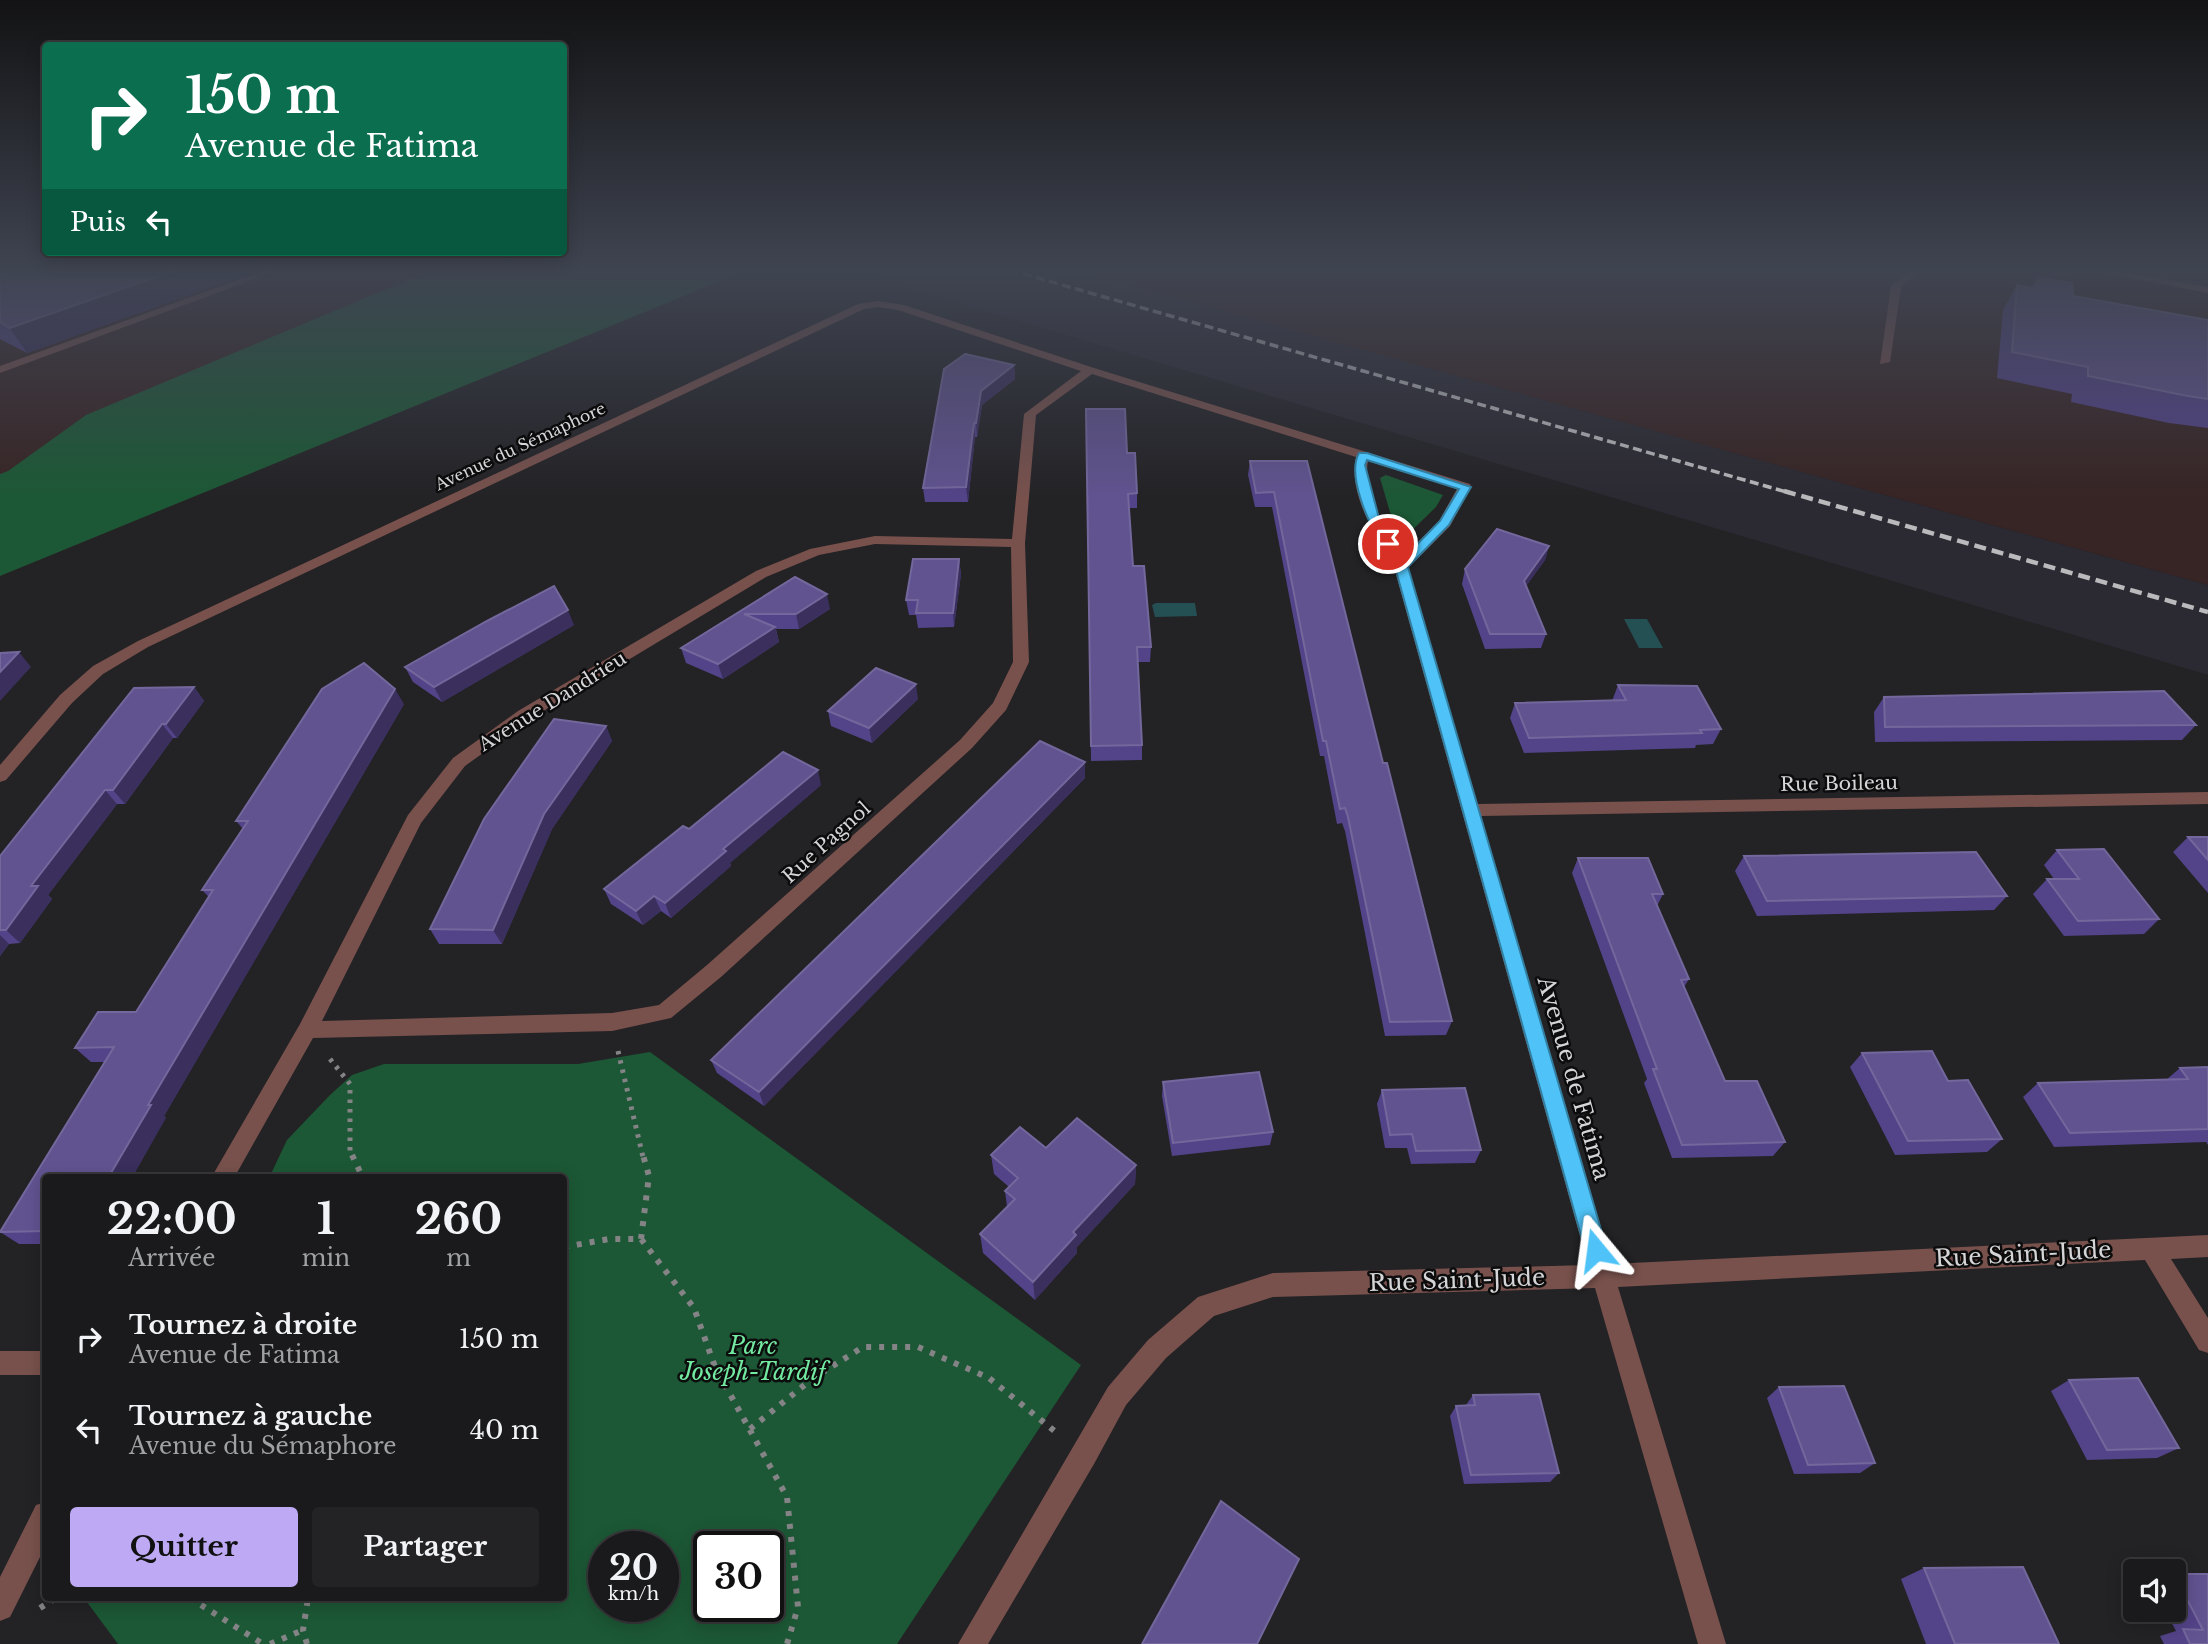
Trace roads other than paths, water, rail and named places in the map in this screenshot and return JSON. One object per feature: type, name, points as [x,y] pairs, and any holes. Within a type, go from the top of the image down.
[{"type":"street","points":[[0,370],[64,347]]},
{"type":"street","name":"Avenue du Sémaphore","points":[[0,776],[66,699],[98,670],[143,644],[775,347]]},
{"type":"street","name":"Avenue du Sémaphore","points":[[1020,347],[1465,487],[1445,523],[1401,567]]},
{"type":"street","points":[[1884,362],[1886,347]]},
{"type":"street","name":"Rue Pagnol","points":[[307,1030],[612,1022],[664,1012],[715,971],[966,744],[1000,706],[1021,662],[1018,543],[1030,414],[1090,370]]},
{"type":"street","name":"Avenue de Fatima","points":[[1363,455],[1359,465],[1374,522],[1401,567],[1712,1644]]},
{"type":"street","name":"Avenue Dandrieu","points":[[224,1174],[307,1030],[414,820],[459,762],[524,716],[761,574],[815,552],[875,540],[1018,543]]},
{"type":"street","name":"Rue Boileau","points":[[1471,810],[2208,798]]},
{"type":"street","name":"Rue Saint-Jude","points":[[972,1644],[1085,1455],[1117,1396],[1157,1349],[1207,1306],[1273,1285],[1604,1276],[2208,1246]]},
{"type":"street","points":[[2150,1247],[2208,1341]]},
{"type":"street","points":[[0,1363],[42,1363]]},
{"type":"street","points":[[0,1606],[42,1523]]},
{"type":"water","points":[[1195,603],[1197,616],[1155,617],[1152,605]]},
{"type":"water","points":[[1624,619],[1647,619],[1663,648],[1639,648]]},
{"type":"railway","points":[[1278,347],[1790,493]]},
{"type":"railway","points":[[1784,491],[2208,612]]},
{"type":"park label","name":"Parc Joseph-Tardif","points":[[753,1359]]}]
